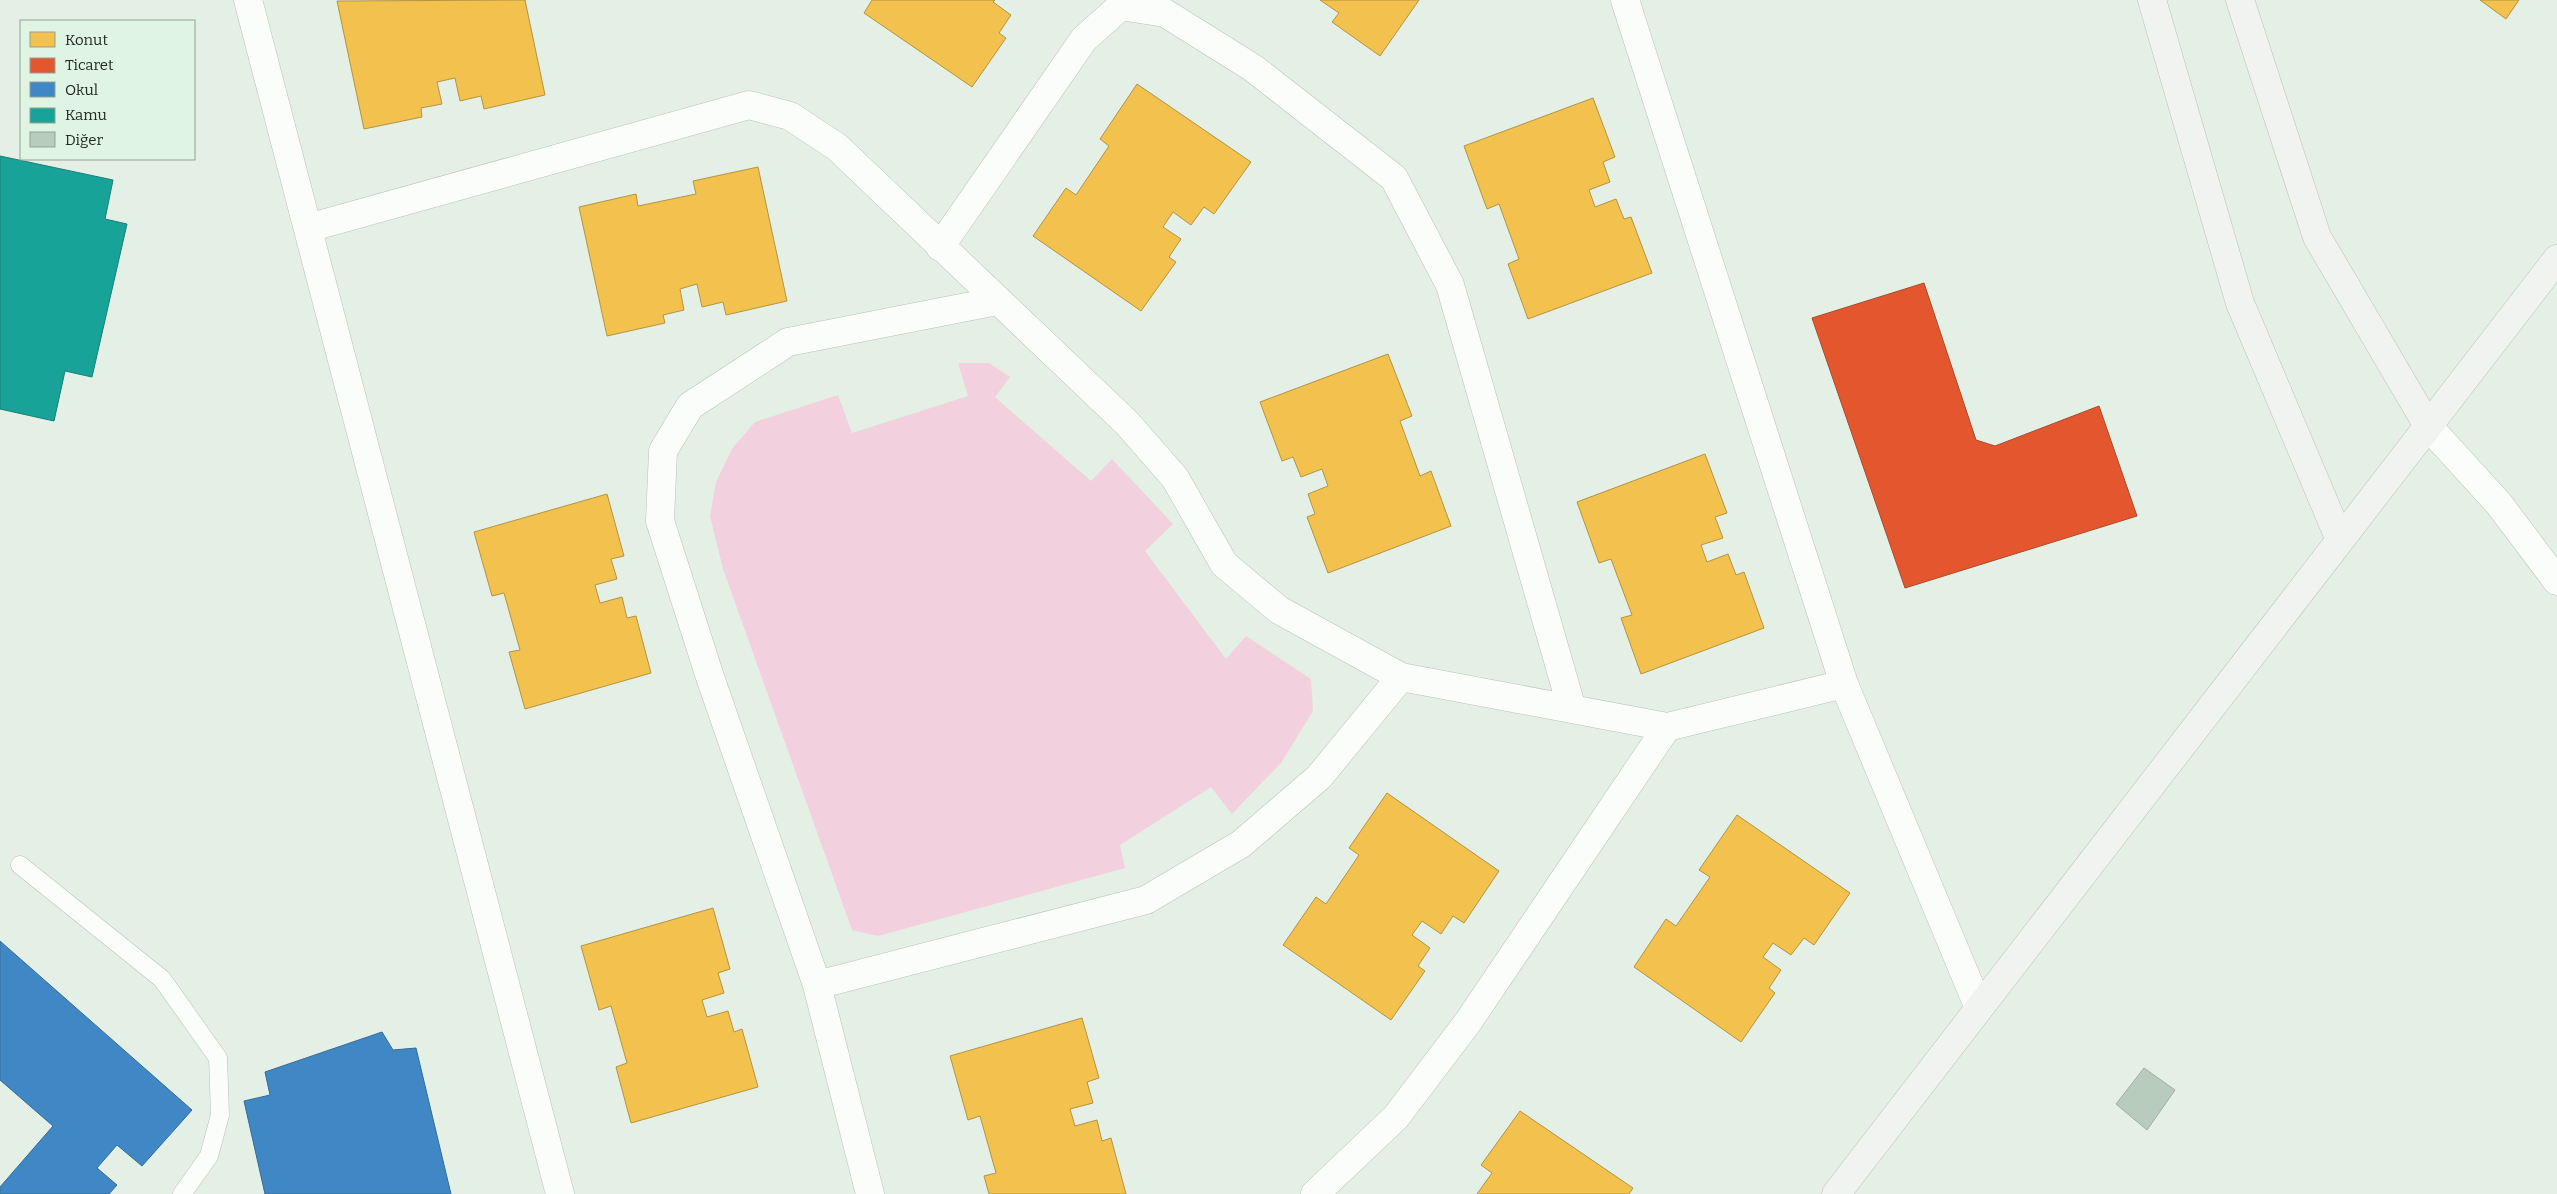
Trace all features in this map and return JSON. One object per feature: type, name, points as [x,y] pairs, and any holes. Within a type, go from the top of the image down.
[{"type":"main road","points":[[2152,0],[2240,303],[2340,540]]},
{"type":"main road","points":[[2240,0],[2316,237],[2428,426]]},
{"type":"main road","points":[[1836,1194],[2428,426],[2555,268]]},
{"type":"street","points":[[248,0],[560,1194]]},
{"type":"street","points":[[1625,0],[1844,684],[1979,1008]]},
{"type":"street","points":[[940,247],[1084,39],[1121,6],[1165,13],[1253,68],[1394,178],[1450,285],[1572,710]]},
{"type":"street","points":[[308,228],[749,105],[790,116],[837,147],[1127,423],[1176,478],[1224,564],[1279,610],[1401,677],[1667,727],[1844,684]]},
{"type":"street","points":[[870,1194],[817,985],[710,677],[660,521],[663,451],[690,406],[788,342],[997,301]]},
{"type":"street","points":[[2428,426],[2499,504],[2557,581]]},
{"type":"street","points":[[817,985],[1146,900],[1241,844],[1312,783],[1401,677]]},
{"type":"street","points":[[1315,1194],[1396,1118],[1468,1022],[1667,727]]},
{"type":"lane","points":[[20,865],[162,979],[218,1058],[220,1114],[209,1156],[182,1194]]},
{"type":"shaded area","points":[[958,363],[989,363],[1010,377],[995,397],[1091,481],[1112,459],[1173,524],[1145,551],[1226,659],[1246,636],[1311,679],[1313,711],[1281,763],[1232,814],[1211,787],[1120,845],[1125,868],[878,936],[852,930],[723,569],[710,516],[716,482],[732,449],[755,422],[838,395],[852,433],[968,396]]},
{"type":"building: Konut","points":[[525,0],[545,95],[484,109],[481,96],[460,101],[455,78],[437,82],[442,104],[421,108],[422,117],[364,129],[337,1]]},
{"type":"building: Konut","points":[[872,0],[995,0],[993,2],[1011,15],[999,33],[1006,38],[972,87],[864,13]]},
{"type":"building: Konut","points":[[1320,0],[1419,0],[1380,56],[1332,22],[1339,13]]},
{"type":"building: Konut","points":[[2480,0],[2519,0],[2506,19]]},
{"type":"building: Konut","points":[[1137,84],[1251,162],[1214,214],[1204,207],[1191,225],[1173,212],[1163,227],[1181,239],[1169,257],[1176,262],[1141,311],[1033,236],[1066,188],[1076,195],[1109,146],[1100,139]]},
{"type":"building: Konut","points":[[1593,98],[1615,157],[1603,162],[1610,182],[1589,190],[1595,207],[1616,199],[1624,219],[1631,217],[1652,273],[1528,319],[1508,264],[1519,259],[1499,204],[1487,209],[1464,146]]},
{"type":"building: Konut","points":[[758,167],[787,301],[726,315],[723,302],[702,307],[697,284],[680,289],[684,310],[663,315],[665,323],[607,336],[579,207],[636,194],[638,206],[696,194],[693,181]]},
{"type":"building: Konut","points":[[1388,354],[1412,416],[1400,421],[1420,476],[1431,471],[1451,526],[1328,573],[1307,517],[1315,514],[1308,494],[1328,486],[1322,469],[1301,477],[1293,457],[1282,461],[1260,402]]},
{"type":"building: Konut","points":[[1705,454],[1727,513],[1715,517],[1723,538],[1701,545],[1707,562],[1728,554],[1736,575],[1744,572],[1764,628],[1641,674],[1621,618],[1632,615],[1611,559],[1599,563],[1577,502]]},
{"type":"building: Konut","points":[[607,494],[624,556],[611,559],[617,579],[595,585],[600,603],[622,597],[627,618],[636,616],[651,673],[525,709],[509,652],[520,650],[504,593],[492,596],[474,532]]},
{"type":"building: Konut","points":[[1387,793],[1499,871],[1464,923],[1453,916],[1441,934],[1422,921],[1412,935],[1430,948],[1418,966],[1425,971],[1391,1020],[1283,945],[1316,897],[1326,904],[1359,855],[1349,848]]},
{"type":"building: Konut","points":[[1737,815],[1850,893],[1814,945],[1804,938],[1791,955],[1773,943],[1763,957],[1781,970],[1769,988],[1775,993],[1741,1042],[1634,967],[1666,919],[1676,926],[1710,877],[1699,870]]},
{"type":"building: Konut","points":[[713,908],[730,969],[718,973],[724,993],[702,1000],[707,1017],[728,1011],[734,1032],[742,1029],[758,1087],[631,1123],[616,1067],[627,1063],[611,1006],[599,1010],[581,946]]},
{"type":"building: Konut","points":[[1082,1018],[1099,1078],[1087,1082],[1093,1103],[1070,1109],[1075,1126],[1097,1120],[1102,1141],[1111,1138],[1126,1194],[989,1194],[984,1176],[996,1173],[980,1116],[968,1120],[950,1056]]},
{"type":"building: Konut","points":[[1520,1111],[1633,1188],[1629,1194],[1477,1194],[1492,1173],[1481,1165]]},
{"type":"building: Ticaret","points":[[1924,283],[1976,440],[1995,446],[2099,406],[2137,516],[1905,588],[1812,318]]},
{"type":"building: Okul","points":[[0,941],[192,1110],[142,1166],[117,1145],[97,1168],[117,1185],[109,1194],[0,1194],[0,1187],[53,1126],[0,1080]]},
{"type":"building: Okul","points":[[382,1032],[393,1050],[416,1048],[451,1194],[265,1194],[244,1101],[270,1095],[265,1072]]},
{"type":"building: Kamu","points":[[0,156],[113,180],[105,219],[127,224],[92,377],[65,371],[54,421],[0,409]]},
{"type":"building: Diğer","points":[[2144,1068],[2175,1090],[2147,1130],[2116,1104]]}]
